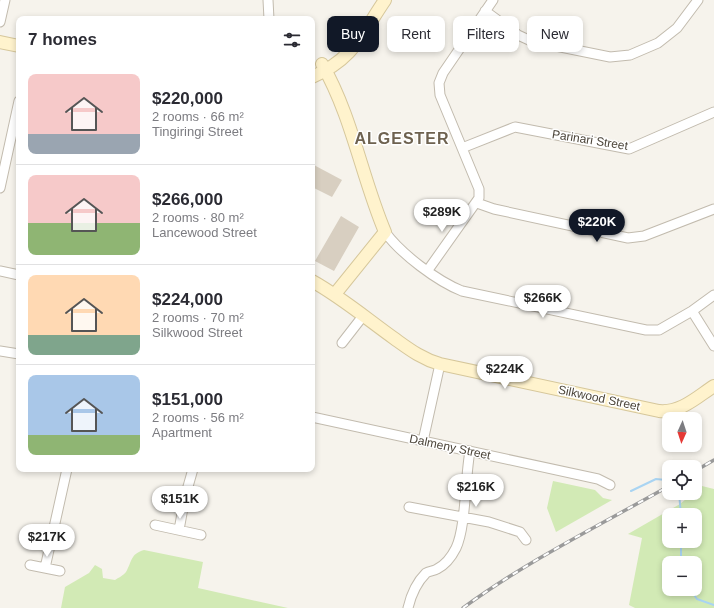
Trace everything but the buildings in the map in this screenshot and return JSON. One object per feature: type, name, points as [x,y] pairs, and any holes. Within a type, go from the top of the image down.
[{"type":"street","points":[[0,22],[5,0]]},
{"type":"street","points":[[268,0],[269,16]]},
{"type":"street","points":[[385,0],[361,35],[358,42],[349,53],[320,68],[344,113],[373,203],[385,232],[401,251],[450,286],[462,291],[646,330],[660,330],[692,311],[714,295]]},
{"type":"street","points":[[428,270],[479,198],[479,189],[440,95],[439,83],[443,73],[493,0]]},
{"type":"street","points":[[485,12],[518,35],[531,40],[610,57],[630,55],[658,43],[677,28],[698,0]]},
{"type":"street","points":[[0,42],[16,45]]},
{"type":"street","name":"Parinari Street","points":[[462,148],[515,127],[629,148],[714,112]]},
{"type":"street","points":[[0,188],[16,115]]},
{"type":"street","points":[[475,205],[628,238],[644,236],[714,209]]},
{"type":"street","points":[[336,294],[385,232]]},
{"type":"street","points":[[0,271],[16,274]]},
{"type":"street","name":"Silkwood Street","points":[[315,283],[336,294],[363,316],[426,360],[440,364],[659,411],[670,412],[681,408],[714,386]]},
{"type":"street","points":[[692,311],[714,346]]},
{"type":"street","points":[[342,343],[363,316]]},
{"type":"street","points":[[0,351],[16,354]]},
{"type":"street","points":[[423,441],[440,364]]},
{"type":"street","name":"Dalmeny Street","points":[[315,418],[598,479],[610,485]]},
{"type":"street","points":[[408,608],[413,590],[427,572],[438,568],[447,561],[456,548],[462,516],[470,451]]},
{"type":"street","points":[[45,568],[66,472]]},
{"type":"street","points":[[179,530],[185,497],[192,472]]},
{"type":"street","points":[[409,507],[489,522],[520,532],[526,540]]},
{"type":"street","points":[[155,525],[201,535]]},
{"type":"street","points":[[30,565],[60,572]]},
{"type":"green space","points":[[553,481],[595,490],[603,498],[612,500],[556,532],[547,508]]},
{"type":"green space","points":[[702,486],[714,489],[714,608],[635,608],[629,605],[642,538],[628,534],[662,514],[662,548],[702,548],[702,508],[673,508],[685,500],[702,500]]},
{"type":"green space","points":[[144,550],[203,562],[198,588],[288,608],[61,608],[65,587],[89,573],[95,565],[102,569],[103,578],[115,580],[126,572],[134,556]]},
{"type":"waterway","points":[[631,491],[656,479],[662,480]]},
{"type":"waterway","points":[[680,500],[680,508]]},
{"type":"waterway","points":[[681,548],[681,556]]},
{"type":"waterway","points":[[695,596],[697,599],[714,605]]},
{"type":"railway","points":[[702,467],[714,460]]},
{"type":"railway","points":[[463,608],[538,559],[662,490]]},
{"type":"district","name":"ALGESTER","points":[[402,138]]}]
